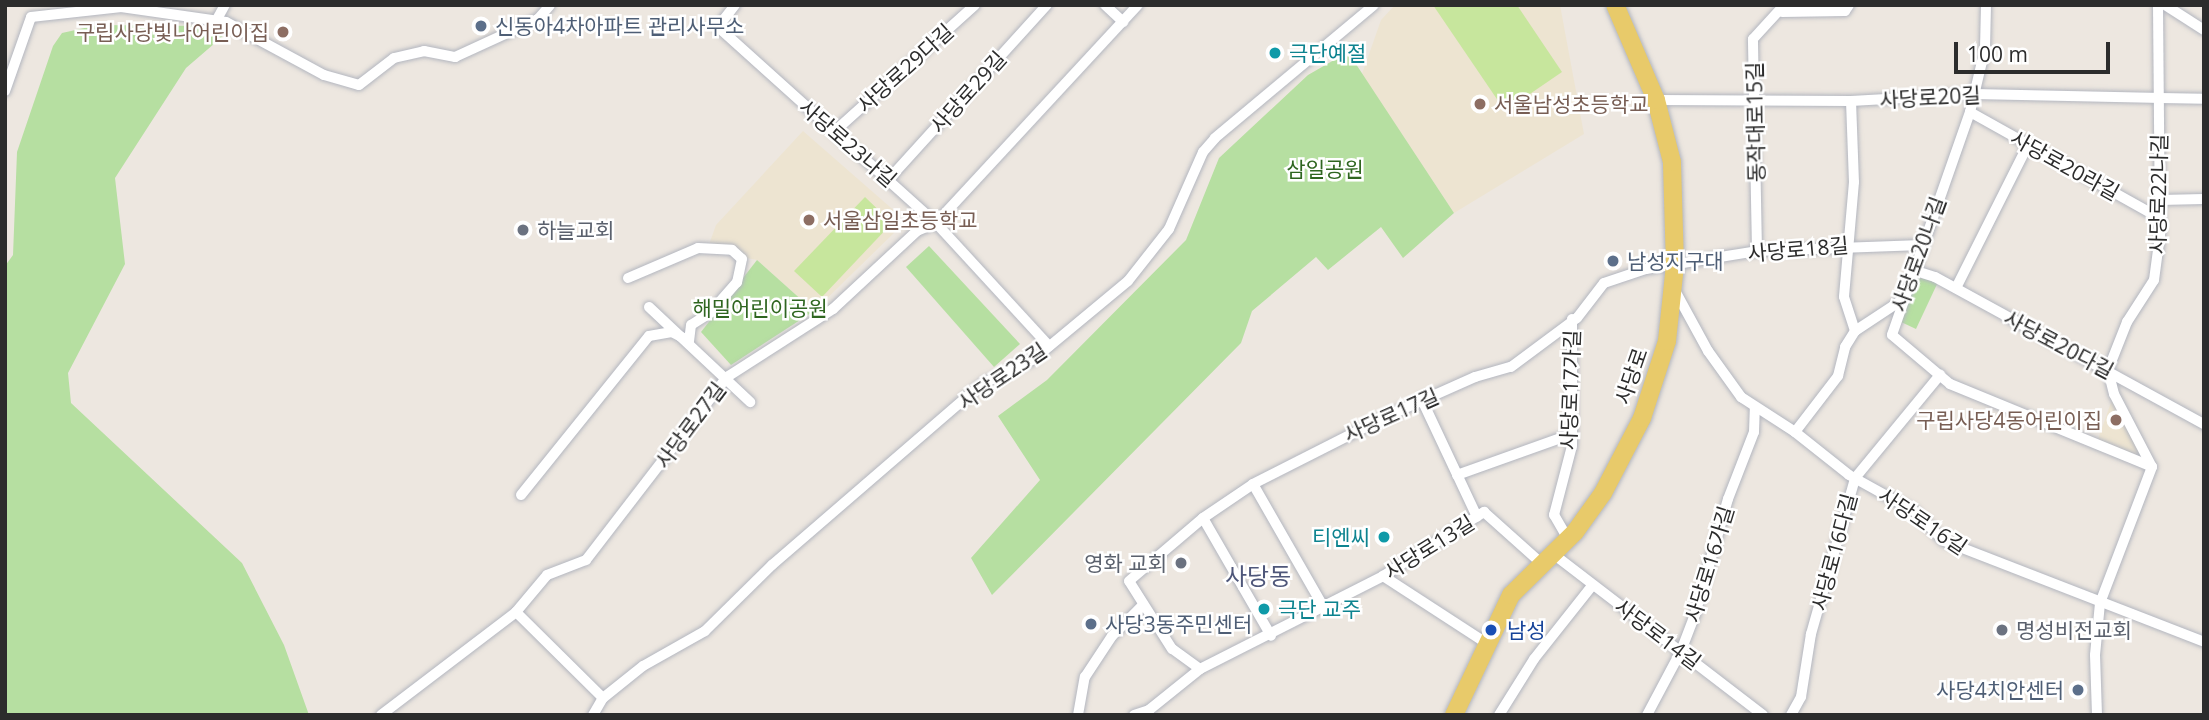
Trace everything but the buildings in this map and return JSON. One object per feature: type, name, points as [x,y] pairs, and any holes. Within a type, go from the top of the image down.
[{"type":"main road","name":"사당로","points":[[1454,715],[1511,595],[1546,557],[1568,539],[1595,506],[1642,418],[1667,341],[1675,265],[1672,163],[1656,100],[1615,5]]},
{"type":"street","points":[[169,16],[174,5]]},
{"type":"street","points":[[216,21],[225,5]]},
{"type":"street","points":[[5,90],[30,11],[121,7],[216,21],[258,37],[324,75],[359,85],[394,58],[424,51],[455,57],[538,19],[550,5]]},
{"type":"street","name":"사당로23나길","points":[[735,5],[718,27],[936,223],[1049,346]]},
{"type":"street","name":"사당로29다길","points":[[835,131],[975,5]]},
{"type":"street","name":"사당로29길","points":[[889,179],[1047,5]]},
{"type":"street","points":[[1105,5],[1123,22]]},
{"type":"street","name":"사당로27길","points":[[382,715],[516,612],[547,575],[586,560],[727,377],[833,309],[917,231],[936,223],[1138,5]]},
{"type":"street","name":"사당로23길","points":[[593,715],[603,698],[643,666],[705,631],[772,565],[984,383],[1034,359],[1128,281],[1169,229],[1203,152],[1215,138],[1374,5]]},
{"type":"street","points":[[1783,9],[1845,10],[1849,5]]},
{"type":"street","name":"사당로20나길","points":[[1986,5],[1985,49],[1970,112],[1902,300],[1892,335],[1940,375],[1979,397],[2152,467]]},
{"type":"street","name":"사당로22나길","points":[[2108,370],[2127,322],[2154,280],[2160,219],[2158,5]]},
{"type":"street","points":[[2165,5],[2204,30]]},
{"type":"street","name":"동작대로15길","points":[[1757,251],[1757,100],[1753,39],[1783,9]]},
{"type":"street","name":"사당로20길","points":[[1656,100],[1851,101],[1975,94],[2158,95],[2204,99]]},
{"type":"street","points":[[1851,101],[1854,182],[1844,297],[1855,331]]},
{"type":"street","name":"사당로20라길","points":[[1970,112],[2160,219]]},
{"type":"street","points":[[1956,288],[2028,145]]},
{"type":"street","points":[[2160,200],[2204,199]]},
{"type":"street","name":"사당로18길","points":[[1675,265],[1757,251],[1850,244],[1922,245]]},
{"type":"street","points":[[628,278],[698,248],[732,250],[742,259],[737,282],[710,313],[691,325],[689,341]]},
{"type":"street","name":"사당로17길","points":[[1140,601],[1129,580],[1203,518],[1253,484],[1304,455],[1422,400],[1511,367],[1572,319],[1604,284],[1675,265]]},
{"type":"street","name":"사당로20다길","points":[[1913,270],[1956,288],[2204,424]]},
{"type":"street","name":"사당로16길","points":[[1673,287],[1708,351],[1741,397],[1796,432],[1855,478],[1914,511],[1962,551],[2204,642]]},
{"type":"street","points":[[1796,432],[1838,376],[1855,331],[1902,300]]},
{"type":"street","points":[[649,307],[689,341],[750,402]]},
{"type":"street","name":"사당로17가길","points":[[1568,539],[1554,515],[1572,434],[1572,319]]},
{"type":"street","points":[[521,495],[649,336],[672,332],[689,341]]},
{"type":"street","points":[[2097,715],[2095,655],[2100,603],[2152,467],[2114,394],[2108,370]]},
{"type":"street","name":"사당로16다길","points":[[1791,715],[1801,697],[1811,634],[1855,478],[1940,375]]},
{"type":"street","points":[[1422,400],[1477,517]]},
{"type":"street","name":"사당로16가길","points":[[1647,715],[1681,651],[1754,432],[1755,408]]},
{"type":"street","points":[[1457,475],[1572,434]]},
{"type":"street","points":[[1253,484],[1324,608]]},
{"type":"street","name":"사당로13길","points":[[1134,715],[1150,713],[1200,669],[1271,636],[1383,576],[1484,512],[1546,557]]},
{"type":"street","points":[[1203,518],[1271,636]]},
{"type":"street","name":"사당로14길","points":[[1546,557],[1681,651],[1763,715]]},
{"type":"street","points":[[1383,576],[1486,643]]},
{"type":"street","points":[[1499,715],[1541,649],[1591,587]]},
{"type":"street","points":[[1078,715],[1085,677],[1112,636],[1140,601],[1172,649],[1200,669]]},
{"type":"street","points":[[516,612],[603,698]]},
{"type":"shaded area","name":"서울남성초등학교","points":[[1395,5],[1560,5],[1584,134],[1454,213],[1362,74],[1381,20]]},
{"type":"shaded area","name":"서울삼일초등학교","points":[[803,131],[898,214],[897,230],[814,311],[757,260],[707,250],[716,225]]},
{"type":"shaded area","name":"구립사당4동어린이집","points":[[2114,394],[2152,467],[2096,445]]},
{"type":"green space","points":[[1433,5],[1517,5],[1562,72],[1505,111]]},
{"type":"green space","points":[[98,25],[205,26],[219,30],[222,37],[186,68],[115,178],[125,264],[68,373],[71,403],[242,563],[284,645],[309,715],[5,715],[5,266],[13,255],[17,152],[53,46],[62,33]]},
{"type":"green space","name":"삼일공원","points":[[1348,52],[1454,213],[1403,258],[1381,227],[1328,270],[1316,257],[1252,311],[1241,343],[992,595],[971,558],[1040,480],[998,416],[1047,380],[1186,240],[1219,158],[1308,75]]},
{"type":"green space","points":[[865,197],[892,223],[822,297],[794,271]]},
{"type":"green space","points":[[929,246],[1020,344],[994,367],[906,267]]},
{"type":"green space","name":"해밀어린이공원","points":[[757,260],[814,311],[731,365],[701,332]]},
{"type":"green space","points":[[1916,277],[1938,282],[1916,329],[1901,322]]},
{"type":"place","name":"신동아4차아파트 관리사무소","points":[[481,26]]},
{"type":"place","name":"구립사당빛나어린이집","points":[[283,32]]},
{"type":"place","name":"극단예절","points":[[1275,53]]},
{"type":"place","name":"서울남성초등학교","points":[[1480,104]]},
{"type":"place","name":"서울삼일초등학교","points":[[809,220]]},
{"type":"place","name":"하늘교회","points":[[523,230]]},
{"type":"place","name":"남성지구대","points":[[1613,261]]},
{"type":"place","name":"구립사당4동어린이집","points":[[2116,420]]},
{"type":"place","name":"티엔씨","points":[[1384,537]]},
{"type":"place","name":"영화 교회","points":[[1181,563]]},
{"type":"place","name":"극단 교주","points":[[1264,609]]},
{"type":"place","name":"사당3동주민센터","points":[[1091,624]]},
{"type":"place","name":"남성","points":[[1491,630]]},
{"type":"place","name":"명성비전교회","points":[[2002,630]]},
{"type":"place","name":"사당4치안센터","points":[[2078,690]]},
{"type":"district","name":"사당동","points":[[1258,576]]}]
